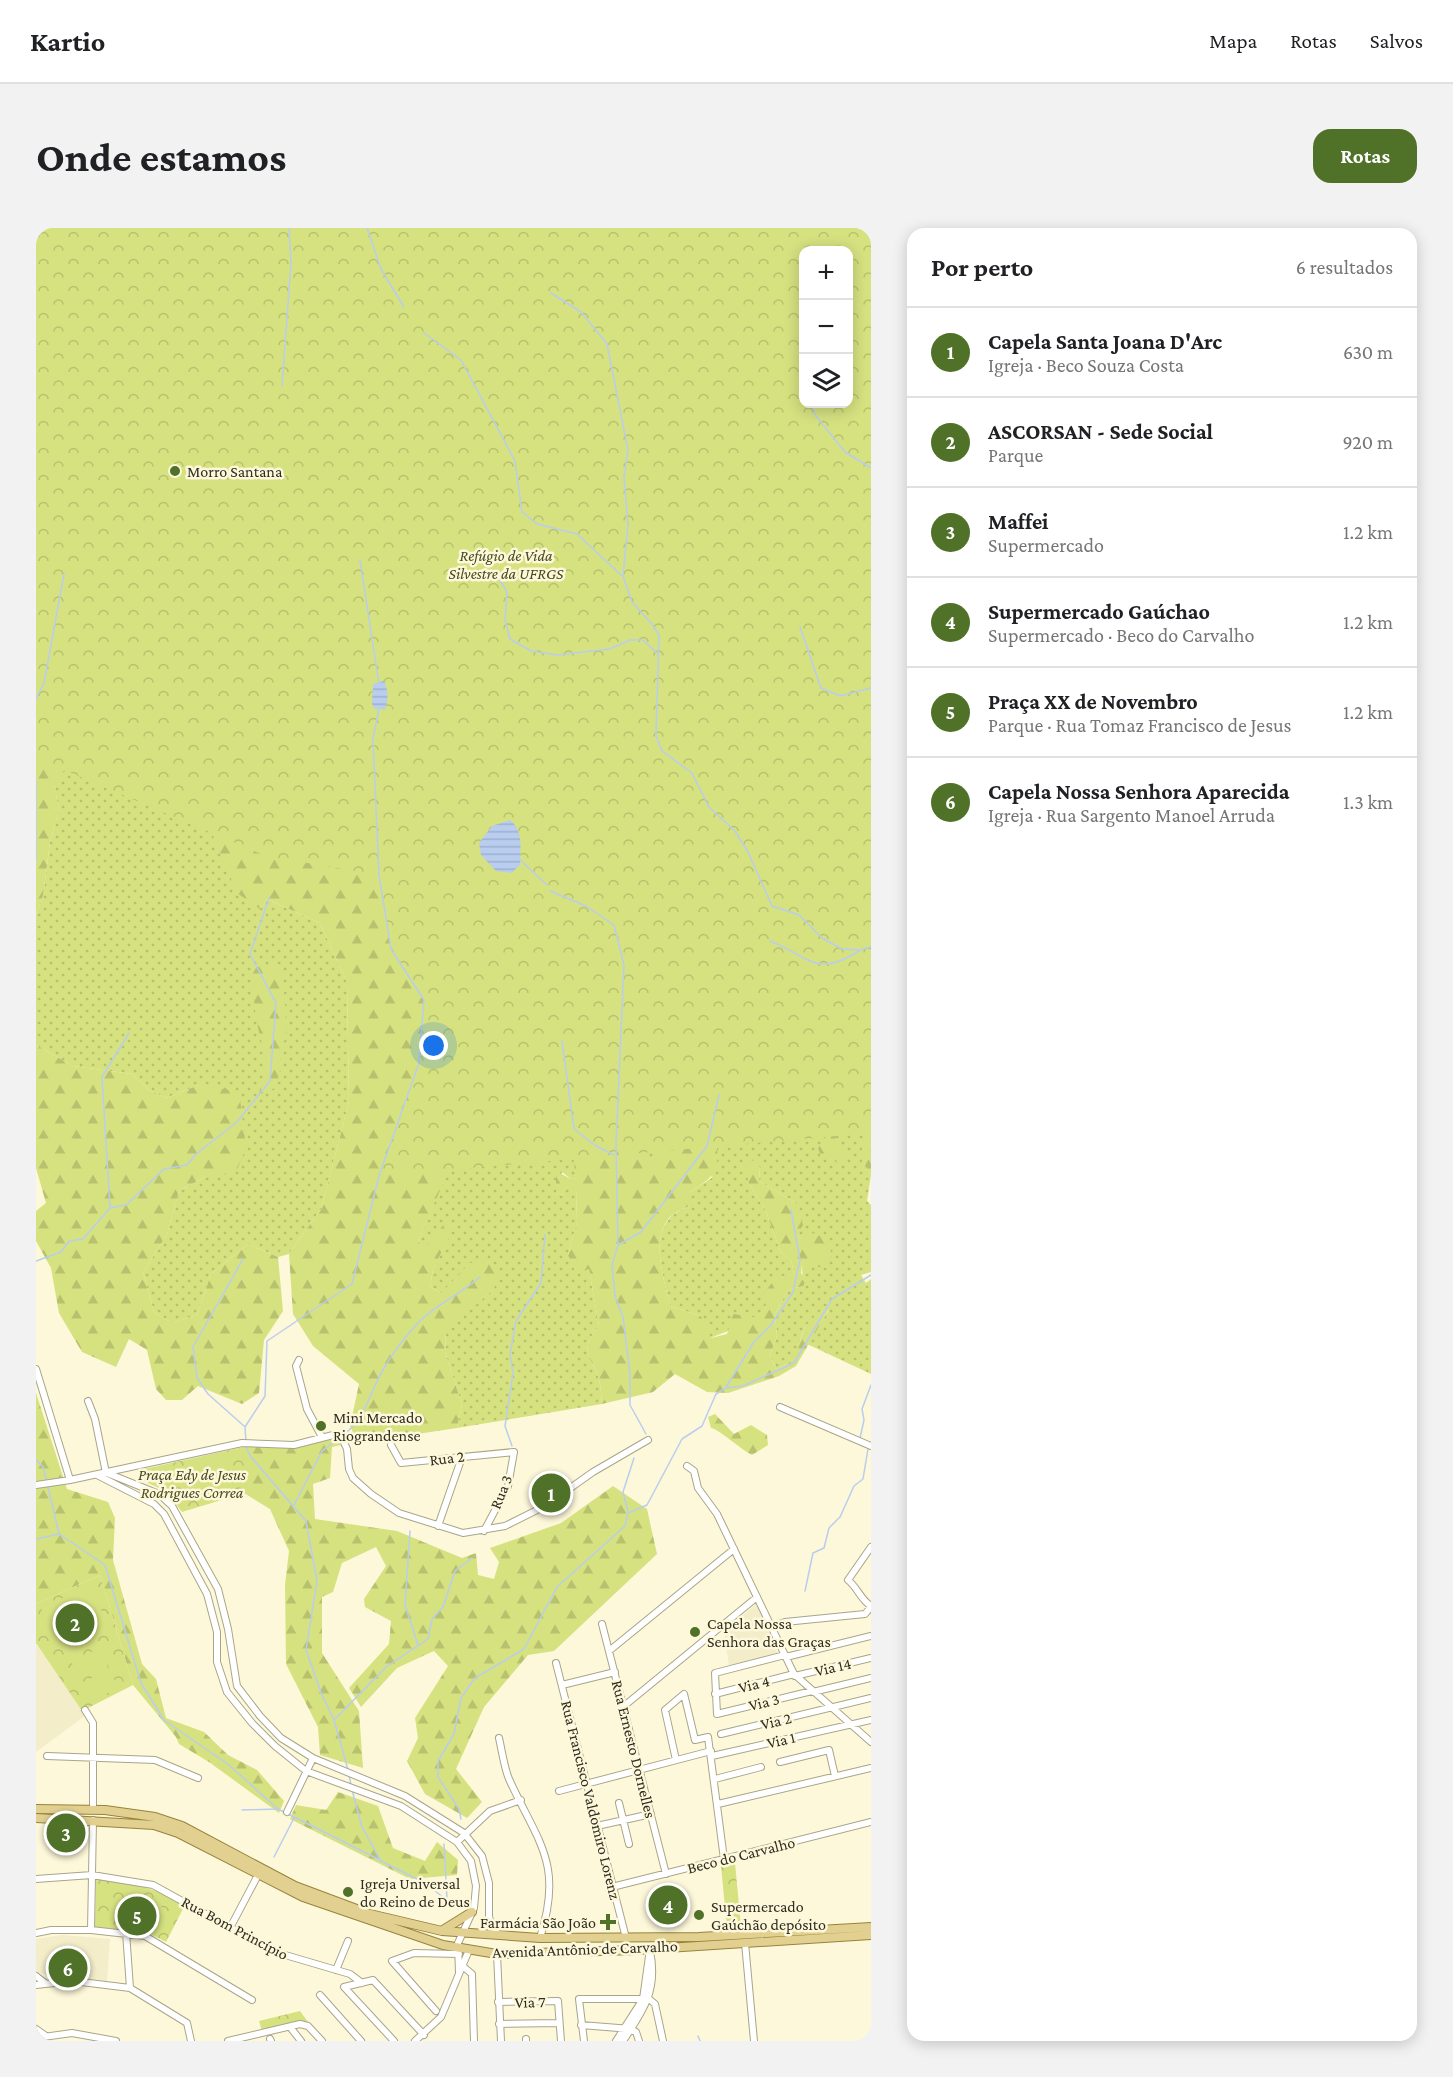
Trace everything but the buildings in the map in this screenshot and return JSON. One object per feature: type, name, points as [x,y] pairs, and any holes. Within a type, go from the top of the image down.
[{"type":"main road","name":"Avenida Antônio de Carvalho","points":[[36,1809],[93,1809],[155,1817],[182,1826],[295,1887],[370,1914],[442,1931],[540,1938],[649,1938],[734,1936],[871,1928]]},
{"type":"main road","points":[[80,1820],[90,1817],[93,1809]]},
{"type":"main road","points":[[93,1820],[95,1814],[105,1810]]},
{"type":"main road","name":"Avenida Antônio de Carvalho","points":[[36,1818],[153,1825],[178,1833],[303,1898],[459,1951],[518,1954],[627,1950],[871,1935]]},
{"type":"main road","points":[[442,1931],[473,1908]]},
{"type":"main road","points":[[462,1932],[462,1940],[469,1950]]},
{"type":"main road","points":[[518,1936],[522,1946],[518,1954]]},
{"type":"main road","points":[[626,1938],[627,1950]]},
{"type":"main road","points":[[649,1938],[650,1949]]},
{"type":"street","points":[[298,1360],[296,1365],[307,1409],[322,1437]]},
{"type":"street","points":[[36,1369],[70,1480]]},
{"type":"street","points":[[88,1401],[95,1419],[106,1473]]},
{"type":"street","points":[[780,1407],[871,1446]]},
{"type":"street","points":[[36,1485],[106,1473],[242,1443],[294,1445],[337,1434],[341,1436],[353,1478],[371,1494],[399,1513],[463,1533],[505,1526],[545,1506],[592,1472],[648,1440]]},
{"type":"street","name":"Rua 2","points":[[391,1445],[401,1463],[514,1452]]},
{"type":"street","name":"Rua 3","points":[[484,1531],[508,1486],[514,1452]]},
{"type":"street","points":[[438,1526],[462,1457]]},
{"type":"street","points":[[687,1466],[694,1471],[698,1488],[717,1514],[794,1675],[871,1742]]},
{"type":"street","points":[[106,1473],[159,1494],[172,1506],[218,1589],[228,1629],[237,1686],[260,1716],[281,1738],[313,1758],[405,1796],[464,1833],[482,1856],[489,1883],[491,1925],[498,1934]]},
{"type":"street","points":[[96,1475],[154,1504],[164,1514],[207,1594],[217,1632],[217,1662],[225,1687],[252,1723],[275,1746],[306,1771],[401,1806],[458,1842],[471,1862],[476,1886],[473,1908],[462,1932],[459,1951],[461,1964],[472,1974],[474,2041]]},
{"type":"street","points":[[771,1627],[785,1622],[865,1614],[871,1607],[862,1600],[856,1586],[848,1580],[871,1547]]},
{"type":"street","points":[[609,1651],[734,1549]]},
{"type":"street","points":[[624,1706],[758,1597]]},
{"type":"street","name":"Rua Ernesto Dornelles","points":[[602,1624],[666,1874]]},
{"type":"street","points":[[217,1632],[228,1629]]},
{"type":"street","points":[[715,1694],[716,1672],[871,1636]]},
{"type":"street","name":"Via 14","points":[[794,1675],[871,1658]]},
{"type":"street","name":"Rua Francisco Valdomiro Lorenz","points":[[556,1663],[626,1938]]},
{"type":"street","points":[[562,1685],[615,1672]]},
{"type":"street","name":"Via 4","points":[[715,1694],[794,1675]]},
{"type":"street","name":"Via 3","points":[[715,1694],[717,1714],[871,1678]]},
{"type":"street","points":[[676,1760],[665,1710],[684,1694],[695,1740],[708,1737],[724,1859]]},
{"type":"street","name":"Via 2","points":[[721,1734],[871,1698]]},
{"type":"street","points":[[85,1710],[93,1724],[93,1809]]},
{"type":"street","points":[[252,1723],[260,1716]]},
{"type":"street","name":"Via 1","points":[[559,1791],[676,1760],[871,1720]]},
{"type":"street","points":[[499,1738],[508,1778],[543,1845],[550,1876],[547,1916],[540,1938]]},
{"type":"street","points":[[780,1762],[829,1750],[835,1776]]},
{"type":"street","points":[[47,1756],[155,1760],[198,1778]]},
{"type":"street","points":[[287,1812],[313,1758]]},
{"type":"street","points":[[715,1779],[761,1767]]},
{"type":"street","points":[[718,1804],[871,1768]]},
{"type":"street","points":[[458,1842],[464,1833],[490,1811],[521,1800]]},
{"type":"street","points":[[619,1803],[629,1844]]},
{"type":"street","points":[[597,1826],[651,1814]]},
{"type":"street","points":[[92,1930],[93,1820]]},
{"type":"street","name":"Beco do Carvalho","points":[[612,1887],[871,1822]]},
{"type":"street","name":"Rua Bom Princípio","points":[[36,1879],[92,1875],[153,1885],[284,1956],[350,1974],[362,1983],[373,1980],[424,2035]]},
{"type":"street","points":[[230,1928],[258,1875]]},
{"type":"street","points":[[473,1908],[489,1903]]},
{"type":"street","points":[[36,1934],[51,1930],[92,1930],[126,1932],[153,1940],[252,2000]]},
{"type":"street","points":[[126,1932],[130,1988]]},
{"type":"street","points":[[336,1970],[348,1941]]},
{"type":"street","points":[[745,1943],[754,2041]]},
{"type":"street","points":[[623,2041],[646,1999],[652,1978],[650,1949]]},
{"type":"street","points":[[415,2041],[441,2017],[461,1964],[469,1950]]},
{"type":"street","points":[[436,2011],[392,1962],[414,1953],[459,1951]]},
{"type":"street","points":[[497,1954],[501,2041]]},
{"type":"street","points":[[36,1976],[45,1983]]},
{"type":"street","points":[[36,1985],[73,1981],[130,1988],[187,2024],[191,2041]]},
{"type":"street","points":[[362,1983],[344,1987],[394,2041]]},
{"type":"street","points":[[320,1995],[361,2041]]},
{"type":"street","points":[[584,2041],[579,1999],[646,1999],[655,2004],[663,2041]]},
{"type":"street","points":[[616,2041],[646,1999]]},
{"type":"street","name":"Via 7","points":[[498,2002],[558,2001],[561,2041]]},
{"type":"street","points":[[499,2024],[558,2023]]},
{"type":"street","points":[[228,2041],[307,2025],[322,2041]]},
{"type":"street","points":[[581,2025],[631,2029]]},
{"type":"street","points":[[290,2027],[301,2041]]},
{"type":"street","points":[[36,2029],[46,2036]]},
{"type":"street","points":[[631,2029],[639,2039]]},
{"type":"street","points":[[36,2038],[72,2033],[116,2041]]},
{"type":"shaded area","points":[[756,1604],[778,1654],[729,1666],[724,1631]]},
{"type":"shaded area","points":[[36,1643],[85,1716],[36,1752]]},
{"type":"shaded area","points":[[62,1935],[110,1939],[107,1981],[75,1977],[75,1959],[57,1958],[51,1976],[36,1972],[36,1939]]},
{"type":"green space","name":"Refúgio de Vida Silvestre da UFRGS","points":[[36,228],[871,228],[871,1146],[867,1141],[862,1160],[871,1175],[867,1201],[871,1205],[871,1272],[861,1275],[866,1283],[871,1279],[871,1374],[807,1344],[829,1310],[807,1325],[797,1356],[776,1369],[770,1355],[777,1336],[775,1314],[788,1290],[803,1286],[801,1239],[796,1236],[796,1203],[759,1181],[760,1167],[749,1184],[765,1209],[781,1253],[791,1260],[794,1274],[766,1306],[759,1319],[710,1338],[701,1316],[670,1306],[660,1261],[660,1238],[669,1219],[689,1206],[689,1193],[713,1177],[649,1159],[649,1153],[574,1159],[577,1178],[571,1179],[562,1172],[556,1193],[563,1195],[566,1185],[576,1186],[577,1222],[568,1255],[589,1269],[599,1326],[589,1341],[588,1353],[599,1379],[602,1404],[457,1428],[462,1405],[445,1352],[446,1330],[494,1289],[441,1293],[430,1287],[433,1269],[454,1225],[447,1221],[424,1251],[418,1241],[448,1170],[424,1000],[266,856],[260,909],[267,899],[320,923],[347,982],[349,1102],[321,1209],[289,1254],[278,1257],[248,1244],[211,1274],[197,1315],[172,1323],[154,1312],[143,1273],[167,1234],[179,1191],[207,1176],[199,1085],[166,1098],[149,1090],[132,1074],[73,1066],[36,1045],[36,914],[43,896],[50,842],[59,810],[54,785]]},
{"type":"green space","name":"Refúgio de Vida Silvestre da UFRGS","points":[[36,228],[871,228],[871,1133],[379,1176],[419,1063],[424,1000],[391,949],[379,875],[266,856],[36,758]]},
{"type":"green space","points":[[36,724],[69,763],[54,785],[59,810],[50,842],[43,896],[36,914]]},
{"type":"green space","points":[[374,724],[456,1153],[418,1241],[424,1250],[447,1220],[455,1225],[433,1269],[430,1287],[441,1293],[470,1263],[488,1261],[499,1272],[494,1289],[446,1331],[445,1352],[462,1405],[457,1428],[358,1443],[350,1426],[359,1384],[313,1346],[293,1314],[289,1254],[321,1209],[349,1102],[347,982],[320,923],[267,899],[260,909],[237,893],[211,831]]},
{"type":"green space","points":[[278,967],[283,975],[287,1039],[281,1043],[280,1070],[276,1088],[268,1090],[258,1098],[267,1063],[256,1020],[251,969]]},
{"type":"green space","points":[[36,1045],[73,1066],[132,1074],[149,1090],[166,1098],[199,1085],[237,1091],[246,1148],[236,1172],[207,1176],[179,1191],[167,1234],[143,1273],[154,1312],[172,1323],[197,1315],[211,1274],[248,1244],[278,1257],[283,1311],[264,1340],[259,1393],[242,1404],[198,1386],[182,1400],[166,1400],[156,1389],[147,1350],[129,1339],[116,1367],[82,1352],[59,1313],[51,1268],[36,1241],[36,1211],[46,1203],[36,1168]]},
{"type":"green space","points":[[649,1121],[649,1159],[657,1160],[676,1132],[717,1143],[717,1162],[713,1174],[689,1193],[689,1206],[671,1216],[663,1227],[660,1238],[660,1261],[670,1306],[701,1316],[711,1338],[727,1334],[733,1314],[759,1318],[766,1306],[762,1295],[777,1277],[794,1274],[791,1260],[781,1253],[765,1209],[749,1184],[745,1164],[754,1160],[760,1167],[759,1181],[796,1203],[803,1225],[796,1236],[801,1239],[810,1232],[827,1239],[832,1255],[827,1268],[802,1265],[801,1273],[806,1280],[803,1286],[788,1290],[775,1314],[777,1336],[770,1355],[776,1369],[795,1357],[807,1325],[825,1306],[829,1309],[796,1366],[779,1376],[728,1393],[707,1392],[675,1374],[653,1392],[602,1404],[599,1379],[588,1353],[589,1341],[599,1326],[589,1269],[576,1273],[568,1255],[577,1222],[576,1187],[566,1186],[563,1195],[556,1193],[556,1171],[571,1179],[576,1178],[571,1141]]},
{"type":"green space","points":[[835,1124],[836,1142],[844,1148],[846,1159],[840,1163],[821,1157],[818,1148],[825,1140],[827,1125]]},
{"type":"green space","points":[[867,1141],[871,1146],[871,1175],[862,1161],[862,1143]]},
{"type":"green space","points":[[36,1393],[67,1489],[108,1502],[115,1518],[113,1560],[142,1664],[156,1679],[166,1718],[204,1732],[228,1755],[257,1770],[284,1801],[279,1813],[209,1762],[179,1744],[176,1737],[133,1685],[100,1575],[36,1604]]},
{"type":"green space","points":[[715,1414],[734,1434],[751,1425],[767,1435],[768,1445],[752,1455],[711,1428],[708,1417]]},
{"type":"green space","points":[[335,1438],[341,1445],[332,1447],[330,1478],[313,1484],[315,1519],[397,1531],[462,1558],[476,1553],[478,1575],[494,1579],[499,1562],[490,1548],[561,1523],[613,1486],[647,1509],[657,1554],[554,1651],[528,1655],[484,1707],[456,1769],[482,1802],[467,1818],[425,1794],[407,1761],[418,1738],[415,1718],[448,1666],[434,1651],[397,1668],[361,1707],[349,1688],[389,1644],[391,1621],[365,1607],[364,1599],[386,1566],[376,1547],[342,1563],[333,1592],[322,1597],[322,1653],[359,1711],[363,1768],[320,1755],[318,1727],[286,1664],[285,1585],[289,1551],[270,1509],[244,1493],[201,1506],[248,1446],[298,1447],[321,1439]]},
{"type":"green space","name":"Praça Edy de Jesus Rodrigues Correa","points":[[248,1446],[244,1493],[182,1512],[166,1491],[141,1480],[140,1474],[144,1469]]},
{"type":"green space","points":[[215,1456],[219,1472],[193,1478],[190,1462]]},
{"type":"green space","points":[[100,1575],[133,1685],[82,1711],[36,1643],[36,1604]]},
{"type":"green space","points":[[90,1586],[104,1617],[55,1639],[41,1608]]},
{"type":"green space","points":[[100,1648],[108,1667],[80,1680],[71,1661]]},
{"type":"green space","points":[[110,1670],[118,1688],[89,1702],[81,1683]]},
{"type":"green space","points":[[338,1792],[378,1806],[393,1848],[425,1861],[437,1842],[458,1860],[457,1875],[410,1879],[290,1819],[296,1805],[326,1810]]},
{"type":"green space","points":[[735,1863],[741,1927],[727,1928],[721,1866]]},
{"type":"green space","points":[[96,1879],[142,1887],[164,1894],[185,1905],[166,1942],[146,1932],[95,1927]]},
{"type":"green space","points":[[129,1897],[165,1908],[158,1934],[121,1922]]},
{"type":"green space","points":[[300,2011],[311,2026],[298,2021],[262,2031],[259,2021]]},
{"type":"water","points":[[384,681],[388,695],[385,709],[375,709],[372,704],[373,684]]},
{"type":"water","points":[[510,820],[517,829],[521,846],[520,865],[511,873],[496,871],[481,855],[479,843],[492,826]]},
{"type":"waterway","points":[[282,386],[291,262],[289,228]]},
{"type":"waterway","points":[[367,228],[381,269],[404,307]]},
{"type":"waterway","points":[[551,293],[581,312],[607,344],[628,450],[624,477],[628,525],[623,576],[632,602],[659,635],[656,736],[662,751],[692,773],[709,807],[735,831],[748,852],[772,906],[799,915],[822,938],[842,949],[860,950],[871,947]]},
{"type":"waterway","points":[[424,333],[461,360],[515,461],[522,512],[537,524],[577,534],[621,575]]},
{"type":"waterway","points":[[813,408],[816,416],[845,452],[871,468]]},
{"type":"waterway","points":[[360,560],[379,684]]},
{"type":"waterway","points":[[36,699],[44,683],[64,574]]},
{"type":"waterway","points":[[458,574],[481,574],[500,580],[507,592],[505,619],[510,639],[531,651],[557,655],[610,649],[630,640],[643,640],[658,654]]},
{"type":"waterway","points":[[800,627],[821,688],[840,696],[871,688]]},
{"type":"waterway","points":[[246,1442],[245,1427],[265,1396],[267,1341],[352,1284],[379,1176],[419,1063],[424,1000],[391,949],[379,875],[373,739],[379,709]]},
{"type":"waterway","points":[[36,781],[36,861]]},
{"type":"waterway","points":[[519,859],[547,885]]},
{"type":"waterway","points":[[550,891],[586,906],[614,925],[624,965],[616,1145],[618,1245],[612,1265],[615,1296],[623,1317],[630,1374],[630,1405],[646,1434]]},
{"type":"waterway","points":[[36,1261],[61,1252],[69,1241],[83,1239],[110,1208],[126,1205],[164,1169],[187,1165],[196,1154],[237,1122],[270,1081],[276,1003],[250,954],[269,898]]},
{"type":"waterway","points":[[770,941],[803,958],[821,964],[844,959],[859,951]]},
{"type":"waterway","points":[[110,1207],[102,1077],[129,1033]]},
{"type":"waterway","points":[[562,1041],[574,1129],[596,1146],[614,1155]]},
{"type":"waterway","points":[[618,1245],[641,1232],[707,1146],[719,1095]]},
{"type":"waterway","points":[[726,1387],[754,1342],[771,1325],[793,1292],[800,1260],[791,1210]]},
{"type":"waterway","points":[[512,1446],[505,1426],[513,1373],[510,1354],[516,1321],[541,1283],[545,1235]]},
{"type":"waterway","points":[[243,1259],[193,1347],[197,1378],[208,1394],[244,1426]]},
{"type":"waterway","points":[[461,1819],[459,1809],[438,1777],[438,1761],[454,1734],[461,1698],[475,1678],[524,1649],[557,1587],[625,1526],[628,1513],[647,1505],[682,1439],[702,1426],[716,1394],[726,1388],[743,1386],[794,1363],[832,1299],[871,1275]]},
{"type":"waterway","points":[[343,1435],[358,1420],[389,1360],[413,1329],[424,1317],[480,1277]]},
{"type":"waterway","points":[[860,1438],[864,1420],[862,1409],[871,1385]]},
{"type":"waterway","points":[[294,1505],[322,1451],[339,1438]]},
{"type":"waterway","points":[[246,1447],[251,1457],[306,1521],[317,1581],[306,1650],[322,1695],[334,1720],[348,1770]]},
{"type":"waterway","points":[[805,1591],[813,1553],[824,1548],[829,1528],[840,1517],[854,1486],[863,1479],[868,1449]]},
{"type":"waterway","points":[[628,1512],[623,1492],[634,1458]]},
{"type":"waterway","points":[[36,1460],[43,1467],[47,1482]]},
{"type":"waterway","points":[[48,1487],[59,1534],[105,1565],[141,1683],[164,1720],[229,1765],[278,1809],[380,1860]]},
{"type":"waterway","points":[[410,1531],[405,1605],[418,1645]]},
{"type":"waterway","points":[[36,1539],[59,1534]]},
{"type":"waterway","points":[[334,1720],[386,1667],[428,1639],[432,1619],[443,1607],[455,1571],[472,1558]]},
{"type":"waterway","points":[[349,1775],[351,1785]]},
{"type":"waterway","points":[[352,1790],[362,1827],[381,1861],[425,1883],[458,1909]]},
{"type":"waterway","points":[[242,1810],[277,1809]]},
{"type":"waterway","points":[[274,1857],[294,1818]]},
{"type":"waterway","points":[[444,1844],[447,1899]]},
{"type":"waterway","points":[[698,2036],[700,2041]]},
{"type":"place","name":"Morro Santana","points":[[175,471]]},
{"type":"place","name":"Mini Mercado Riograndense","points":[[321,1426]]},
{"type":"place","name":"Capela Santa Joana D'Arc","points":[[551,1493]]},
{"type":"place","name":"ASCORSAN - Sede Social","points":[[75,1623]]},
{"type":"place","name":"Capela Nossa Senhora das Graças","points":[[695,1632]]},
{"type":"place","name":"Maffei","points":[[66,1833]]},
{"type":"place","name":"Igreja Universal do Reino de Deus","points":[[348,1892]]},
{"type":"place","name":"Supermercado Gaúchao","points":[[668,1905]]},
{"type":"place","name":"Supermercado Gaúchão depósito","points":[[699,1915]]},
{"type":"place","name":"Praça XX de Novembro","points":[[137,1916]]},
{"type":"place","name":"Farmácia São João","points":[[608,1922]]},
{"type":"place","name":"Capela Nossa Senhora Aparecida","points":[[68,1968]]}]
